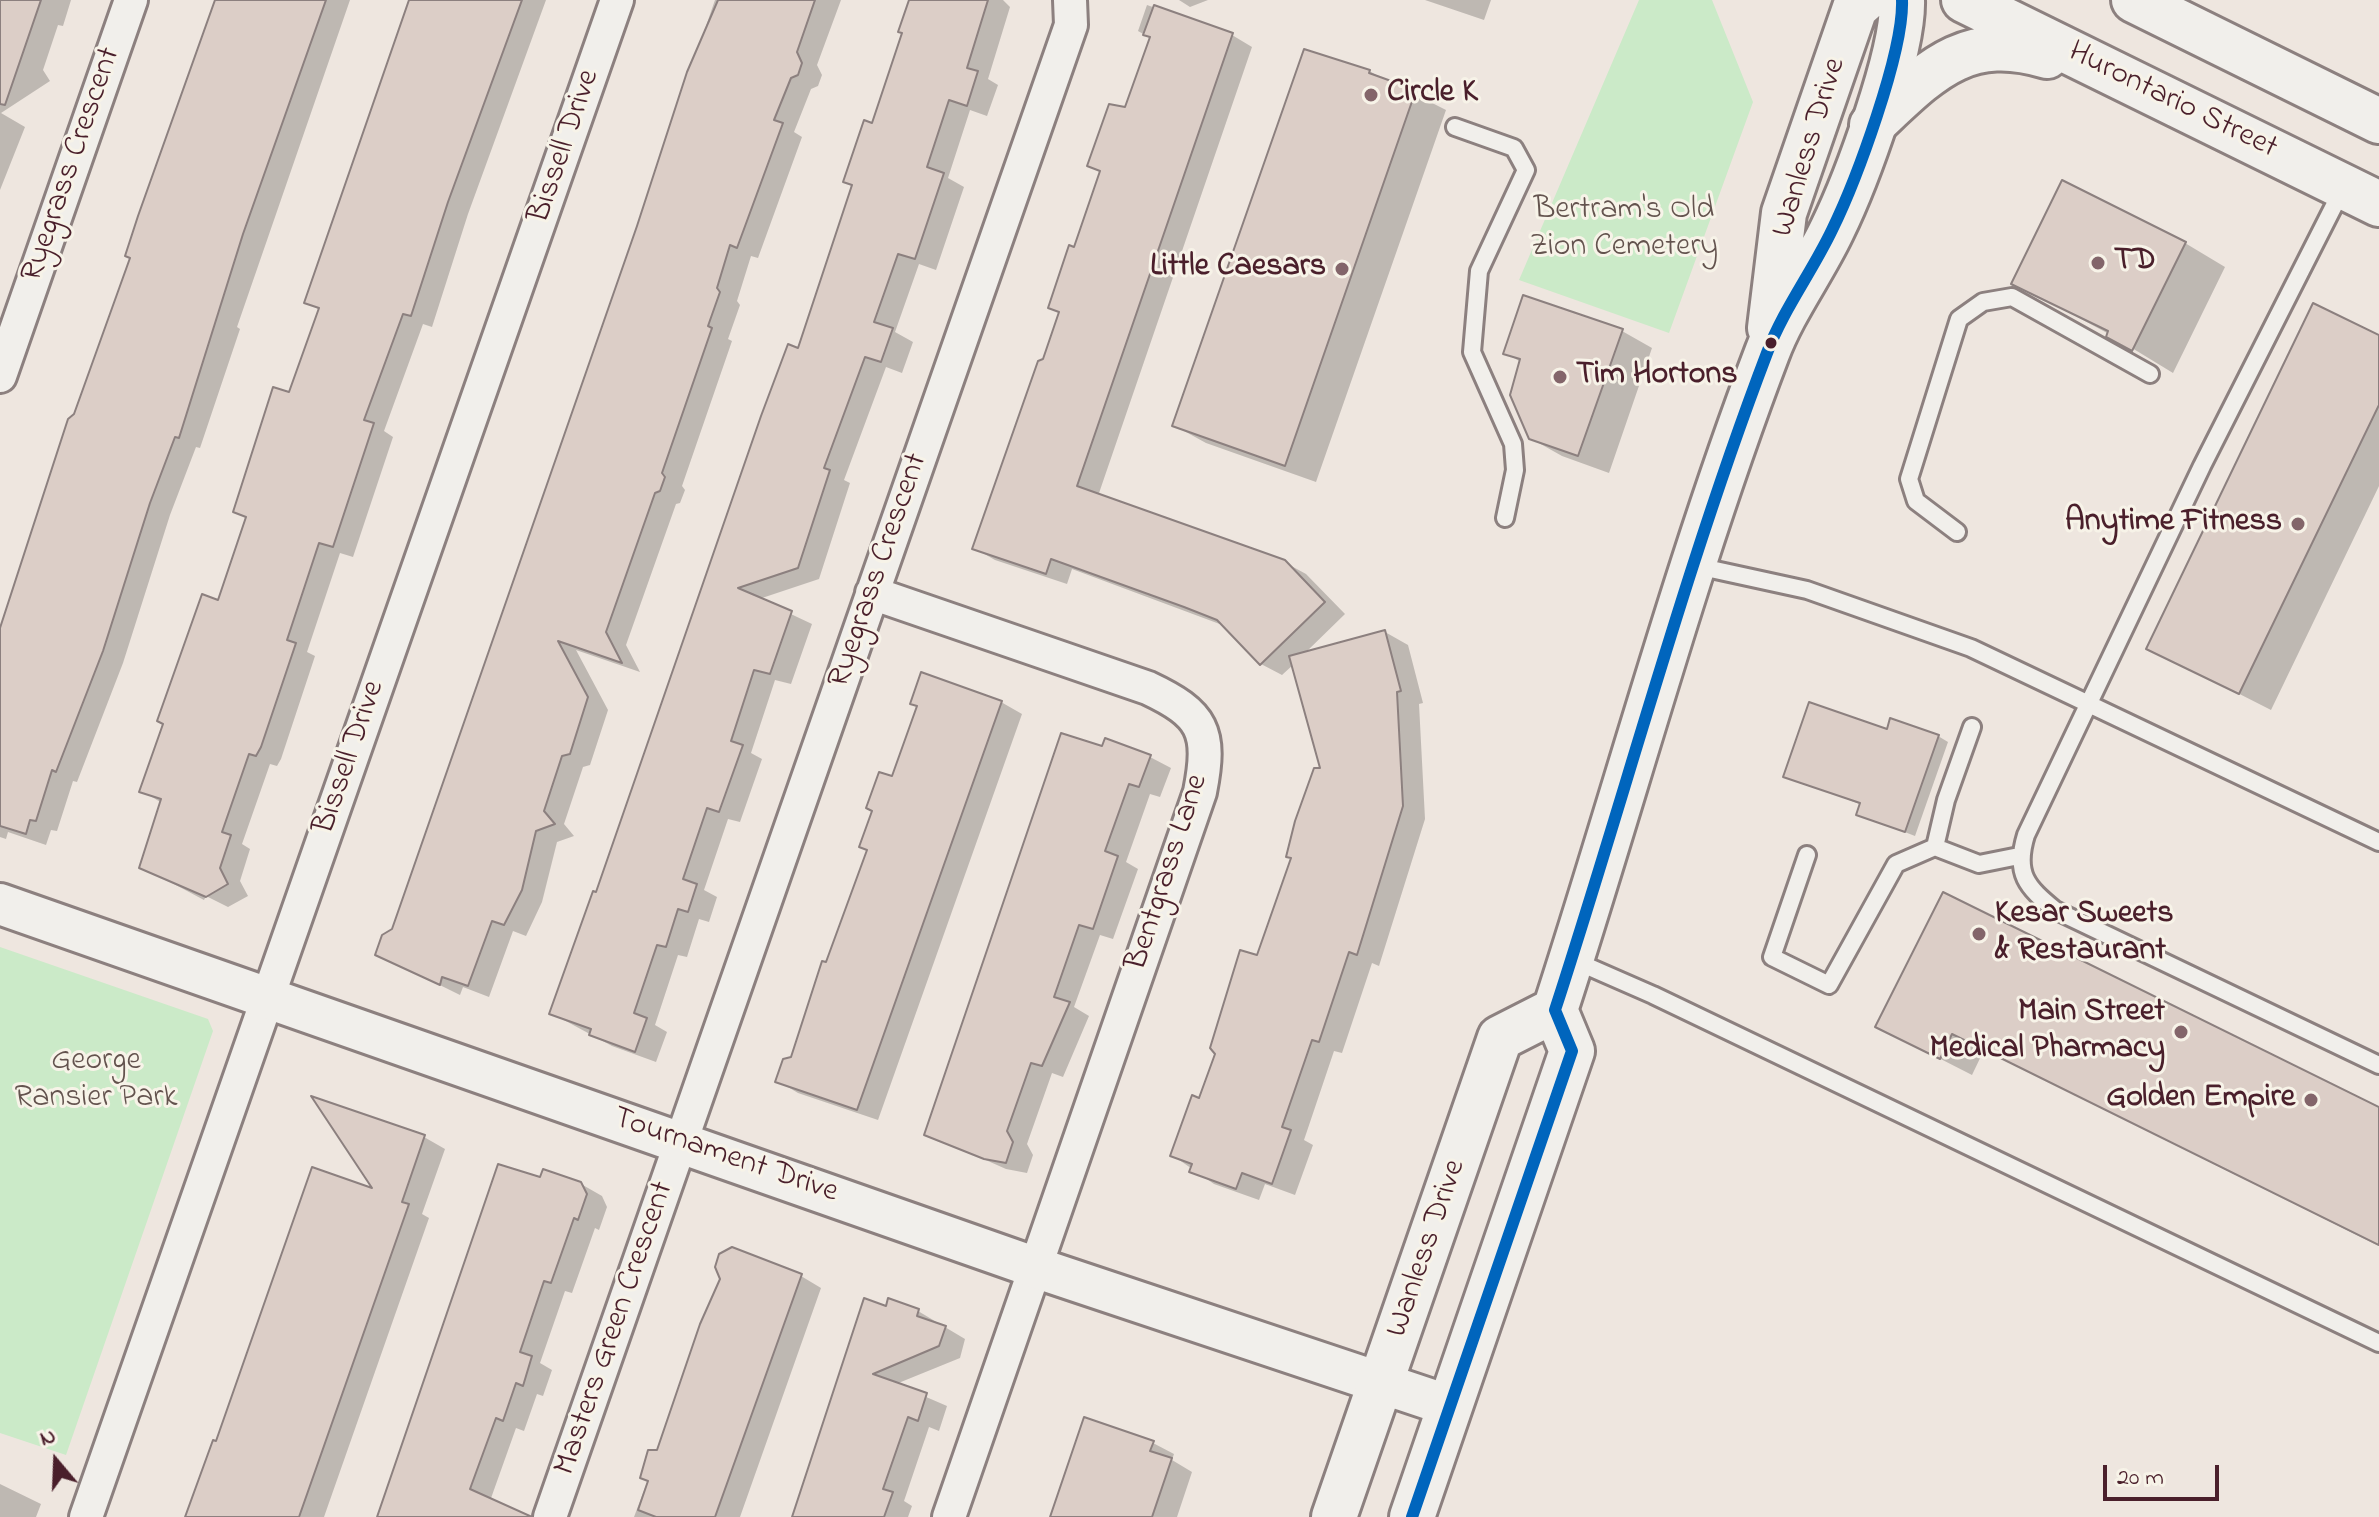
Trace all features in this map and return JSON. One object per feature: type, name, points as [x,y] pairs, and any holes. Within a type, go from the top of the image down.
[{"type":"main road","name":"Wanless Drive","points":[[1768,350],[1784,213],[1855,8],[1864,0]]},
{"type":"main road","name":"Wanless Drive","points":[[1334,1517],[1500,1038],[1555,1010],[1695,566],[1768,350],[1834,228],[1872,125],[1903,22],[1902,0]]},
{"type":"main road","name":"Hurontario Street","points":[[1964,0],[2361,196]]},
{"type":"main road","points":[[2134,0],[2379,121]]},
{"type":"main road","points":[[1872,125],[1937,68],[1961,55],[1991,46],[2022,48],[2061,60],[2173,103]]},
{"type":"main road","points":[[1412,1517],[1572,1051],[1555,1010]]},
{"type":"street","name":"Ryegrass Crescent","points":[[0,376],[131,0]]},
{"type":"street","name":"Bissell Drive","points":[[86,1517],[617,0]]},
{"type":"street","name":"Ryegrass Crescent","points":[[683,1142],[1071,25],[1070,0]]},
{"type":"street","name":"Bentgrass Lane","points":[[872,593],[1148,688],[1184,705],[1202,730],[1206,762],[1200,792],[1034,1267]]},
{"type":"street","name":"Tournament Drive","points":[[0,904],[1034,1267],[1450,1406]]},
{"type":"street","name":"Masters Green Crescent","points":[[550,1517],[683,1142]]},
{"type":"street","points":[[949,1517],[1034,1267]]},
{"type":"lane","points":[[1455,127],[1514,148],[1526,170],[1479,271],[1472,352],[1513,444],[1515,470],[1505,518]]},
{"type":"lane","points":[[2361,196],[2202,466],[2089,701],[2019,856],[2028,887],[2055,910],[2379,1065]]},
{"type":"lane","points":[[1957,532],[1916,501],[1909,479],[1959,319],[1983,302],[2012,297],[2150,374]]},
{"type":"lane","points":[[1695,566],[1807,590],[1911,624],[2089,701],[2379,842]]},
{"type":"lane","points":[[1935,847],[1946,800],[1972,727]]},
{"type":"lane","points":[[1807,855],[1772,957],[1829,985],[1896,864],[1935,847],[1979,864],[2019,856]]},
{"type":"lane","points":[[1571,960],[1653,995],[2379,1343]]},
{"type":"green space","name":"Bertram's Old Zion Cemetery","points":[[1639,0],[1712,0],[1753,102],[1669,333],[1519,280]]},
{"type":"green space","name":"George Ransier Park","points":[[0,947],[208,1019],[213,1031],[66,1455],[0,1433]]},
{"type":"building","points":[[0,0],[41,0],[5,105],[0,104]]},
{"type":"building","points":[[215,0],[326,0],[243,234],[179,438],[175,437],[150,503],[103,651],[56,772],[52,770],[36,821],[30,820],[26,834],[0,826],[0,628],[68,419],[74,414],[130,258],[125,256],[138,216]]},
{"type":"building","points":[[409,0],[522,0],[448,202],[411,316],[403,314],[364,420],[374,423],[333,547],[319,543],[287,640],[296,643],[261,747],[256,756],[249,754],[222,832],[231,835],[220,868],[228,884],[206,897],[139,868],[161,799],[139,792],[163,724],[157,721],[202,594],[218,600],[246,517],[233,512],[273,387],[289,392],[319,308],[304,303]]},
{"type":"building","points":[[718,0],[815,0],[797,52],[802,63],[798,75],[791,78],[774,120],[783,123],[737,248],[730,245],[717,288],[720,292],[708,326],[712,328],[662,473],[665,477],[660,491],[655,493],[606,632],[622,663],[558,641],[588,697],[570,754],[562,756],[544,811],[555,824],[536,831],[522,890],[504,925],[492,921],[468,986],[442,977],[440,985],[375,955],[382,935],[392,929],[637,226],[687,72]]},
{"type":"building","points":[[909,0],[988,0],[967,68],[978,71],[967,106],[949,100],[927,167],[944,173],[915,259],[898,254],[874,322],[893,328],[881,362],[865,357],[824,468],[830,470],[798,568],[738,588],[792,611],[770,674],[754,670],[731,741],[743,745],[719,812],[707,808],[683,879],[697,884],[688,912],[678,909],[666,947],[657,945],[634,1013],[647,1018],[635,1052],[589,1035],[591,1029],[549,1014],[593,891],[596,892],[761,416],[788,344],[798,348],[852,185],[843,182],[864,120],[872,123],[902,33],[898,32]]},
{"type":"building","points":[[1154,5],[1233,33],[1077,486],[1285,560],[1325,602],[1260,665],[1217,620],[1051,559],[1046,574],[972,549],[1038,361],[1043,359],[1059,312],[1048,308],[1069,245],[1074,247],[1100,171],[1087,166],[1109,104],[1125,107],[1150,37],[1143,35]]},
{"type":"building","points":[[1304,49],[1370,70],[1369,73],[1416,90],[1285,466],[1172,426]]},
{"type":"building","name":"TD","points":[[2062,180],[2186,242],[2132,351],[2106,337],[2108,331],[2011,284]]},
{"type":"building","name":"Tim Hortons","points":[[1523,295],[1623,329],[1578,456],[1529,439],[1510,395],[1520,359],[1503,354]]},
{"type":"building","points":[[2313,303],[2379,335],[2379,405],[2239,694],[2146,649]]},
{"type":"building","points":[[1385,630],[1401,691],[1397,692],[1403,806],[1357,955],[1349,952],[1319,1042],[1312,1040],[1282,1127],[1291,1130],[1272,1184],[1242,1173],[1236,1189],[1189,1172],[1192,1164],[1170,1156],[1192,1095],[1199,1098],[1215,1054],[1210,1048],[1240,950],[1257,955],[1291,858],[1286,857],[1295,821],[1314,768],[1320,768],[1289,656]]},
{"type":"building","points":[[921,672],[1002,701],[857,1110],[775,1082],[783,1059],[791,1057],[822,961],[826,962],[867,850],[859,847],[872,811],[866,808],[879,772],[892,776],[917,706],[910,704]]},
{"type":"building","points":[[1809,702],[1887,729],[1890,718],[1939,735],[1905,832],[1856,815],[1860,803],[1783,777]]},
{"type":"building","points":[[1061,733],[1102,746],[1105,738],[1151,755],[1139,787],[1129,784],[1105,851],[1118,856],[1093,929],[1079,925],[1054,997],[1070,1002],[1042,1066],[1031,1063],[1007,1131],[1013,1142],[1006,1163],[984,1159],[924,1135]]},
{"type":"building","points":[[1943,892],[2379,1107],[2379,1245],[1952,1034],[1940,1059],[1875,1027]]},
{"type":"building","points":[[311,1096],[425,1135],[402,1202],[409,1204],[299,1517],[185,1517],[213,1440],[216,1441],[312,1167],[372,1188]]},
{"type":"building","points":[[498,1164],[540,1177],[543,1169],[581,1182],[587,1194],[578,1220],[574,1218],[551,1283],[544,1281],[520,1352],[532,1356],[523,1386],[516,1383],[503,1421],[496,1418],[470,1489],[532,1517],[377,1517]]},
{"type":"building","points":[[732,1247],[802,1274],[715,1517],[656,1517],[638,1510],[648,1481],[640,1478],[648,1450],[657,1450],[700,1324],[720,1279],[715,1267],[719,1254]]},
{"type":"building","points":[[864,1298],[886,1306],[888,1298],[919,1309],[917,1316],[946,1326],[939,1346],[873,1374],[927,1393],[918,1421],[908,1417],[883,1489],[893,1492],[884,1517],[792,1517]]},
{"type":"building","points":[[1084,1417],[1154,1441],[1150,1451],[1172,1458],[1152,1517],[1050,1517]]},
{"type":"transit line","points":[[1412,1517],[1572,1051],[1555,1010],[1709,516],[1767,353],[1832,230],[1865,149],[1895,51],[1902,0]]},
{"type":"place","name":"Circle K","points":[[1371,95]]},
{"type":"place","name":"TD","points":[[2098,263]]},
{"type":"place","name":"Little Caesars","points":[[1342,269]]},
{"type":"place","name":"Tim Hortons","points":[[1560,377]]},
{"type":"place","name":"Anytime Fitness","points":[[2298,524]]},
{"type":"place","name":"Kesar Sweets & Restaurant","points":[[1979,934]]},
{"type":"place","name":"Main Street Medical Pharmacy","points":[[2181,1032]]},
{"type":"place","name":"Golden Empire","points":[[2311,1100]]}]
